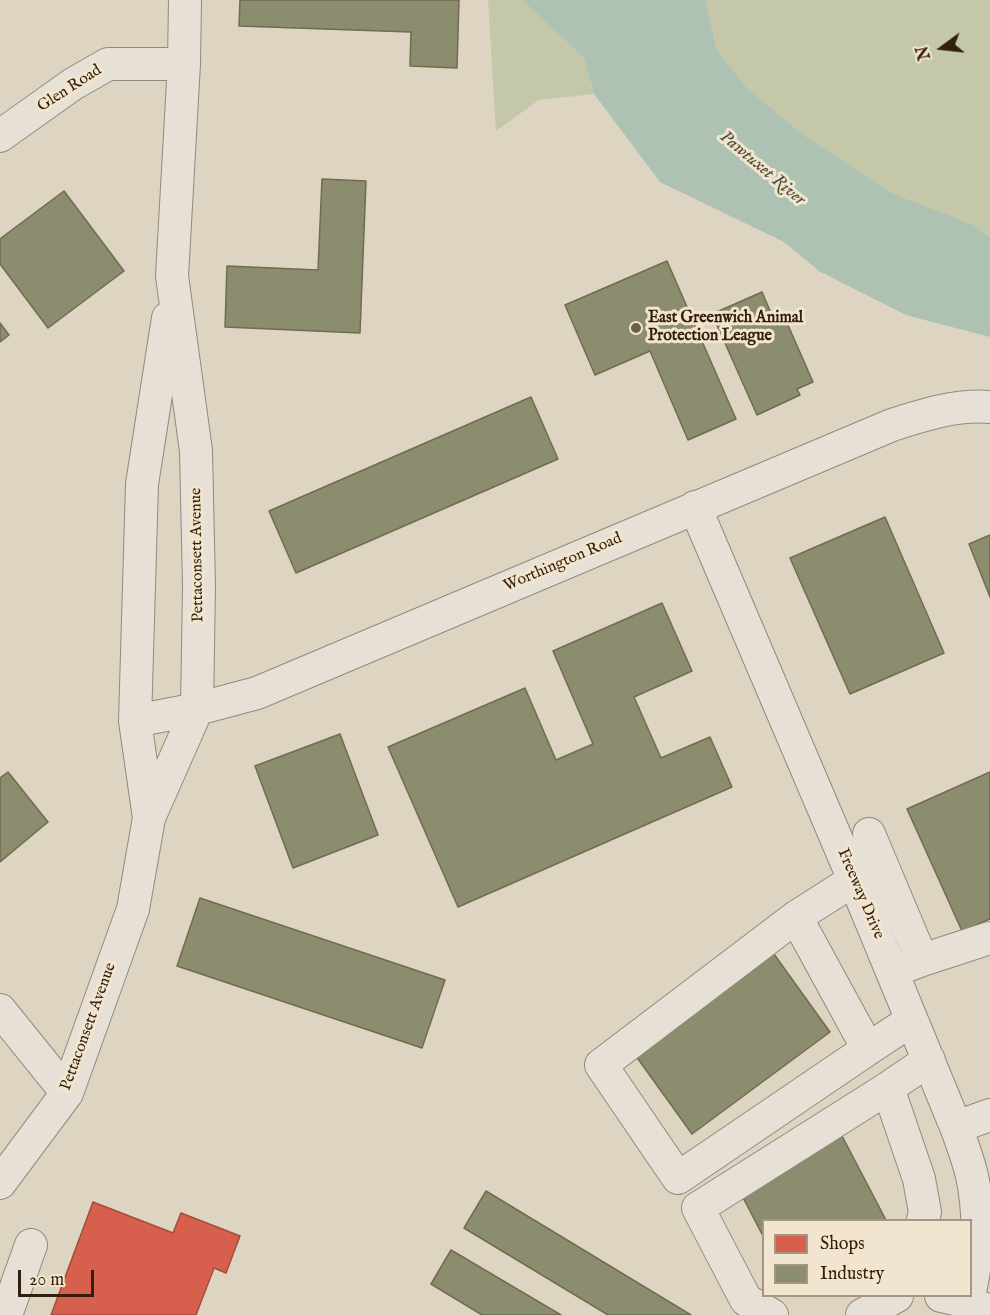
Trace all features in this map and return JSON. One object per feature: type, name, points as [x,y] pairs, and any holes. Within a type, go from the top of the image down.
[{"type":"street","name":"Pettaconsett Avenue","points":[[0,1183],[67,1093],[133,909],[149,818],[197,710],[200,586],[196,451],[172,276],[184,64],[185,0]]},
{"type":"street","name":"Glen Road","points":[[0,136],[73,84],[108,64],[184,64]]},
{"type":"street","name":"Pettaconsett Avenue","points":[[149,818],[135,721],[142,484],[174,284]]},
{"type":"street","name":"Worthington Road","points":[[135,721],[197,710],[257,693],[892,425],[938,412],[990,407]]},
{"type":"street","name":"Freeway Drive","points":[[695,507],[854,880],[956,1127],[978,1152],[975,1194],[977,1236],[972,1269]]},
{"type":"street","points":[[869,834],[922,960]]},
{"type":"street","points":[[854,880],[796,917],[601,1065],[678,1178],[912,1020]]},
{"type":"street","points":[[796,917],[868,1048]]},
{"type":"street","points":[[892,972],[990,938]]},
{"type":"street","points":[[0,1010],[67,1093]]},
{"type":"street","points":[[772,1315],[746,1300],[698,1208],[929,1060]]},
{"type":"street","points":[[888,1088],[919,1179],[925,1212],[923,1219]]},
{"type":"street","points":[[956,1127],[990,1115]]},
{"type":"street","points":[[6,1315],[31,1245]]},
{"type":"street","points":[[862,1315],[895,1297]]},
{"type":"shaded area","points":[[488,0],[522,0],[584,58],[594,94],[539,100],[496,131]]},
{"type":"shaded area","points":[[705,0],[990,0],[990,237],[971,224],[893,195],[805,136],[747,88],[717,50]]},
{"type":"water","name":"Pawtuxet River","points":[[522,0],[705,0],[717,50],[747,88],[805,136],[893,194],[971,224],[990,237],[990,337],[906,315],[819,271],[784,242],[660,182],[594,94],[584,58]]},
{"type":"building: Shops","points":[[93,1202],[173,1233],[181,1213],[240,1236],[226,1273],[214,1268],[196,1315],[51,1315]]},
{"type":"building: Industry","points":[[240,0],[459,0],[457,68],[410,66],[411,32],[239,26]]},
{"type":"building: Industry","points":[[322,179],[366,181],[360,333],[225,327],[227,266],[318,270]]},
{"type":"building: Industry","points":[[64,191],[124,271],[48,328],[0,264],[0,239]]},
{"type":"building: Industry","name":"East Greenwich Animal Protection League","points":[[667,261],[736,419],[688,440],[650,351],[595,375],[565,305]]},
{"type":"building: Industry","points":[[762,292],[774,320],[784,316],[813,382],[797,389],[800,395],[757,415],[712,314]]},
{"type":"building: Industry","points":[[0,323],[9,335],[0,342]]},
{"type":"building: Industry","points":[[531,397],[558,459],[296,573],[269,511]]},
{"type":"building: Industry","points":[[885,517],[944,653],[850,694],[790,558]]},
{"type":"building: Industry","points":[[990,535],[990,597],[969,544]]},
{"type":"building: Industry","points":[[662,603],[692,671],[634,697],[661,758],[710,737],[732,787],[458,907],[388,747],[525,688],[556,760],[593,744],[553,651]]},
{"type":"building: Industry","points":[[340,734],[378,835],[293,868],[255,766]]},
{"type":"building: Industry","points":[[8,772],[48,822],[0,862],[0,778]]},
{"type":"building: Industry","points":[[990,772],[990,919],[962,931],[907,809]]},
{"type":"building: Industry","points":[[200,898],[445,980],[422,1048],[177,966]]},
{"type":"building: Industry","points":[[771,950],[830,1032],[692,1134],[633,1052]]},
{"type":"building: Industry","points":[[841,1134],[885,1219],[762,1219],[762,1234],[738,1188]]},
{"type":"building: Industry","points":[[486,1191],[691,1315],[608,1315],[464,1228]]},
{"type":"building: Industry","points":[[451,1250],[561,1315],[482,1315],[431,1284]]},
{"type":"place","name":"East Greenwich Animal Protection League","points":[[636,328]]}]
